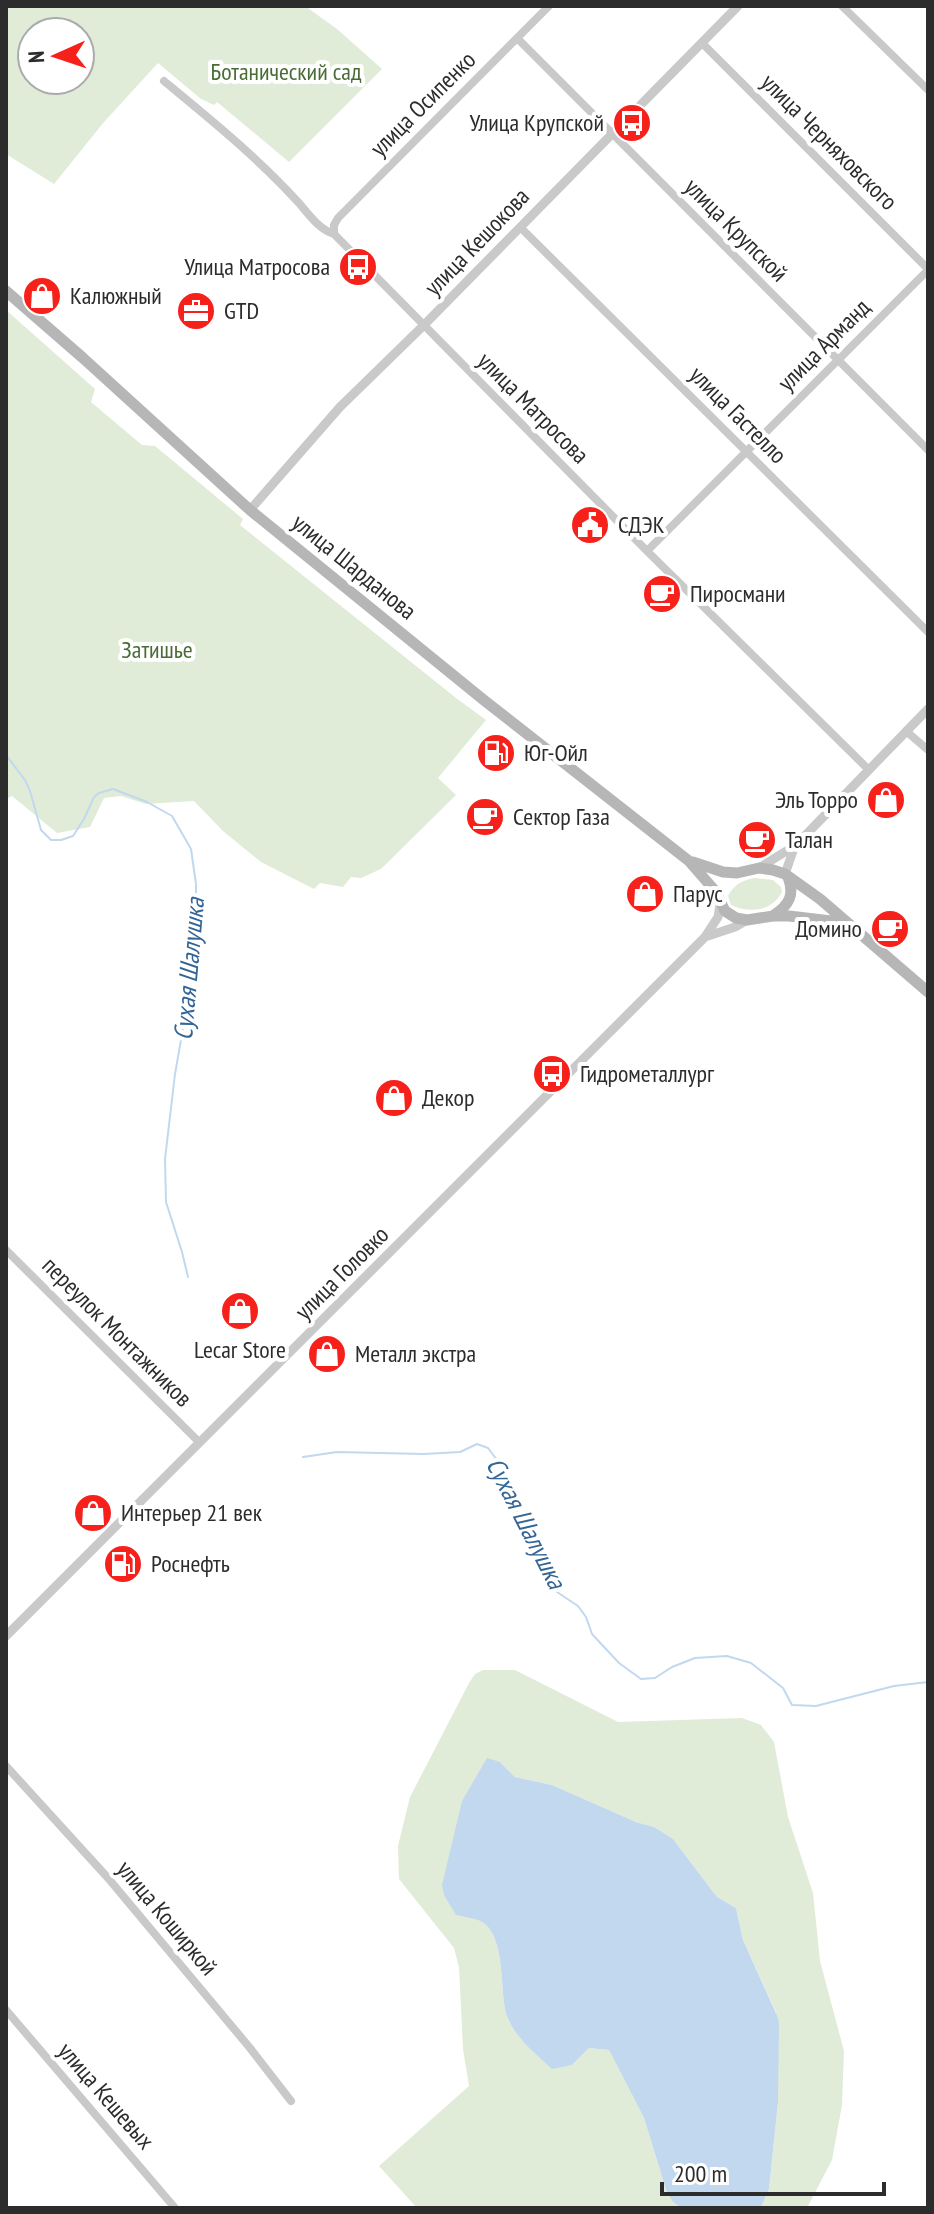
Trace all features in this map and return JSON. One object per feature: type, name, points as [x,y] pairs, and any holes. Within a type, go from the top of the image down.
[{"type":"main road","name":"улица Шарданова","points":[[6,291],[250,510],[485,701],[689,861]]},
{"type":"main road","points":[[689,861],[723,872],[737,873],[759,868],[786,875],[820,899],[928,992]]},
{"type":"main road","points":[[689,861],[729,915],[747,920],[773,916],[848,923]]},
{"type":"main road","points":[[719,902],[723,884],[737,873]]},
{"type":"main road","points":[[773,916],[783,909],[791,896],[791,885],[786,875]]},
{"type":"street","name":"улица Осипенко","points":[[334,234],[338,218],[549,6]]},
{"type":"street","name":"улица Кешокова","points":[[250,510],[340,407],[738,6]]},
{"type":"street","points":[[842,6],[928,90]]},
{"type":"street","name":"улица Крупской","points":[[517,38],[928,450]]},
{"type":"street","name":"улица Черняховского","points":[[702,43],[928,269]]},
{"type":"street","name":"улица Матросова","points":[[164,81],[237,142],[322,229],[334,234],[647,551],[869,770]]},
{"type":"street","name":"улица Гастелло","points":[[520,227],[928,632]]},
{"type":"street","name":"улица Арманд","points":[[647,551],[928,269]]},
{"type":"street","points":[[759,868],[796,845],[928,709]]},
{"type":"street","points":[[906,731],[928,750]]},
{"type":"street","points":[[786,875],[796,845]]},
{"type":"street","points":[[705,937],[718,917],[719,902]]},
{"type":"street","points":[[705,937],[747,920]]},
{"type":"street","name":"улица Головко","points":[[6,1636],[705,937]]},
{"type":"street","name":"переулок Монтажников","points":[[6,1250],[199,1442]]},
{"type":"street","name":"улица Коширкой","points":[[6,1766],[108,1878],[291,2101]]},
{"type":"street","name":"улица Кешевых","points":[[6,2010],[171,2206]]},
{"type":"green space","name":"Ботанический сад","points":[[6,6],[305,6],[337,29],[382,69],[289,162],[217,102],[214,105],[201,99],[158,63],[104,122],[54,184],[6,154]]},
{"type":"green space","name":"Затишье","points":[[6,310],[95,389],[91,402],[142,445],[155,446],[243,519],[240,525],[486,720],[438,778],[456,795],[381,869],[361,878],[351,877],[343,887],[320,883],[314,889],[261,862],[223,831],[194,801],[146,804],[121,796],[104,798],[90,827],[57,833],[12,796],[6,799]]},
{"type":"green space","points":[[755,878],[773,880],[781,887],[778,898],[760,909],[731,905],[728,896],[733,888]]},
{"type":"green space","points":[[483,1670],[515,1670],[618,1722],[742,1718],[761,1725],[774,1742],[788,1817],[813,1893],[820,1961],[844,2051],[842,2105],[832,2160],[807,2208],[760,2208],[769,2189],[778,2102],[776,2012],[743,1940],[736,1908],[717,1897],[673,1839],[654,1827],[552,1785],[515,1777],[500,1762],[462,1801],[458,1825],[456,1915],[480,1921],[489,1928],[501,1965],[507,2016],[520,2038],[539,2057],[552,2068],[572,2065],[589,2048],[609,2050],[644,2118],[667,2193],[681,2208],[417,2208],[379,2166],[469,2086],[463,2049],[459,1967],[454,1948],[399,1879],[398,1846],[410,1797],[469,1683],[475,1674]]},
{"type":"water","points":[[487,1758],[500,1762],[515,1777],[552,1785],[654,1827],[673,1839],[717,1897],[736,1908],[743,1940],[779,2022],[778,2102],[769,2189],[761,2207],[681,2208],[667,2193],[644,2118],[609,2050],[589,2048],[572,2065],[552,2069],[515,2031],[507,2016],[501,1965],[489,1928],[480,1921],[456,1915],[444,1895],[442,1885],[462,1801]]},
{"type":"waterway","name":"Сухая Шалушка","points":[[6,755],[25,780],[41,830],[51,840],[73,836],[94,797],[113,789],[172,816],[191,849],[196,884],[196,955],[175,1074],[165,1159],[166,1202],[188,1277]]},
{"type":"waterway","name":"Сухая Шалушка","points":[[303,1457],[337,1452],[460,1452],[477,1444],[488,1448],[500,1464],[514,1506],[529,1534],[540,1542],[549,1576],[557,1592],[578,1606],[592,1634],[619,1663],[641,1679],[655,1678],[695,1658],[727,1656],[751,1663],[783,1688],[792,1705],[816,1706],[894,1686],[928,1682]]},
{"type":"place","name":"Улица Крупской","points":[[632,123]]},
{"type":"place","name":"Улица Матросова","points":[[358,267]]},
{"type":"place","name":"Калюжный","points":[[42,296]]},
{"type":"place","name":"GTD","points":[[196,311]]},
{"type":"place","name":"СДЭК","points":[[590,525]]},
{"type":"place","name":"Пиросмани","points":[[662,594]]},
{"type":"place","name":"Юг-Ойл","points":[[496,753]]},
{"type":"place","name":"Эль Торро","points":[[886,800]]},
{"type":"place","name":"Сектор Газа","points":[[485,817]]},
{"type":"place","name":"Талан","points":[[757,840]]},
{"type":"place","name":"Парус","points":[[645,894]]},
{"type":"place","name":"Домино","points":[[890,929]]},
{"type":"place","name":"Гидрометаллург","points":[[552,1074]]},
{"type":"place","name":"Декор","points":[[394,1098]]},
{"type":"place","name":"Lecar Store","points":[[240,1311]]},
{"type":"place","name":"Металл экстра","points":[[327,1354]]},
{"type":"place","name":"Интерьер 21 век","points":[[93,1513]]},
{"type":"place","name":"Роснефть","points":[[123,1564]]}]
